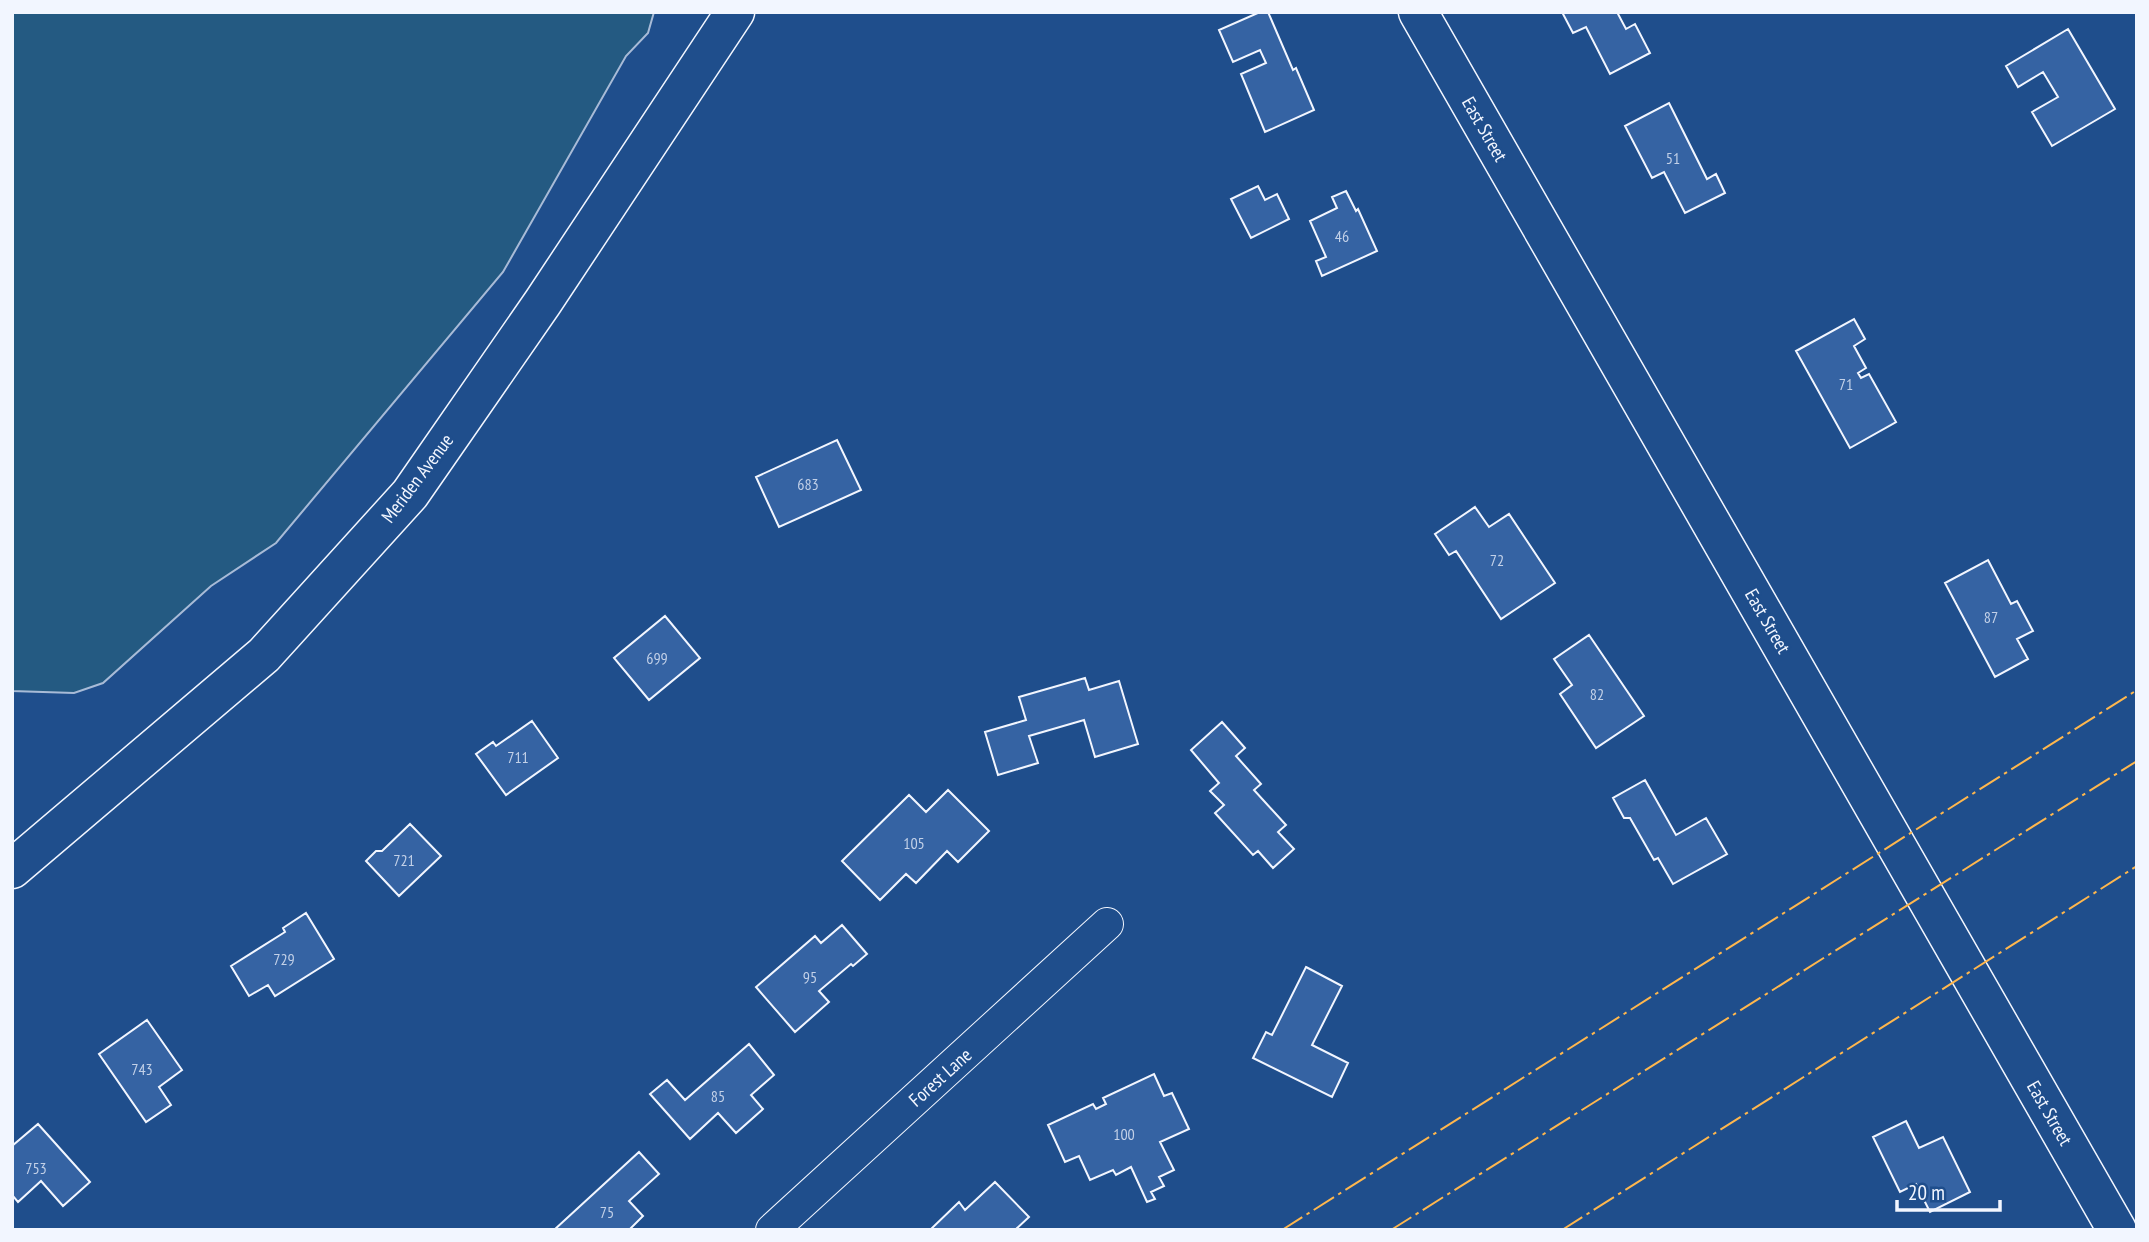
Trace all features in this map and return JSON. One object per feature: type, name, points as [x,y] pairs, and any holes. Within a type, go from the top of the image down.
[{"type":"street","name":"Meriden Avenue","points":[[12,869],[264,655],[410,494],[542,302],[735,12]]},
{"type":"street","name":"East Street","points":[[1418,12],[2117,1230]]},
{"type":"street","name":"Forest Lane","points":[[772,1230],[1107,924]]},
{"type":"shaded area","points":[[12,12],[654,12],[648,33],[626,56],[503,272],[276,543],[211,586],[103,683],[74,693],[12,691]]},
{"type":"building","points":[[1260,12],[1268,12],[1314,110],[1265,132],[1241,74],[1266,63],[1260,50],[1233,62],[1219,30]]},
{"type":"building","points":[[1562,12],[1617,12],[1626,29],[1635,24],[1650,53],[1610,74],[1586,27],[1573,33]]},
{"type":"building","points":[[2068,29],[2115,109],[2052,146],[2032,112],[2058,97],[2043,72],[2018,87],[2006,66]]},
{"type":"building","points":[[1669,103],[1707,179],[1716,174],[1725,193],[1685,213],[1664,172],[1652,178],[1625,126]]},
{"type":"building","points":[[1258,186],[1265,200],[1277,194],[1289,219],[1251,238],[1231,199]]},
{"type":"building","points":[[1346,191],[1356,211],[1358,209],[1377,251],[1322,276],[1316,261],[1326,257],[1310,221],[1337,208],[1332,197]]},
{"type":"building","points":[[1854,319],[1865,339],[1854,346],[1866,368],[1858,373],[1861,378],[1869,374],[1896,422],[1850,448],[1796,351]]},
{"type":"building","points":[[837,440],[861,490],[779,527],[756,477]]},
{"type":"building","points":[[1475,507],[1489,527],[1509,514],[1555,583],[1501,619],[1456,551],[1449,555],[1435,534]]},
{"type":"building","points":[[1988,560],[2011,604],[2017,601],[2033,631],[2017,639],[2028,659],[1995,677],[1945,583]]},
{"type":"building","points":[[665,616],[700,658],[649,700],[614,658]]},
{"type":"building","points":[[1589,635],[1644,716],[1596,748],[1560,694],[1572,685],[1554,659]]},
{"type":"building","points":[[1085,678],[1089,690],[1119,681],[1138,744],[1095,757],[1084,720],[1029,736],[1038,763],[998,775],[985,732],[1026,720],[1019,697]]},
{"type":"building","points":[[532,721],[558,758],[506,795],[476,754],[493,742],[496,746]]},
{"type":"building","points":[[1222,722],[1245,748],[1236,756],[1261,784],[1254,790],[1286,825],[1278,832],[1294,849],[1273,868],[1258,851],[1253,855],[1215,813],[1224,805],[1210,791],[1219,783],[1191,750]]},
{"type":"building","points":[[1645,780],[1676,835],[1706,818],[1727,854],[1673,884],[1658,858],[1654,860],[1630,818],[1624,818],[1613,798]]},
{"type":"building","points":[[948,790],[989,831],[958,862],[947,851],[916,883],[906,874],[880,900],[842,861],[909,795],[926,812]]},
{"type":"building","points":[[410,824],[441,856],[399,896],[366,861],[376,851],[382,851]]},
{"type":"building","points":[[306,913],[334,959],[275,996],[268,985],[249,996],[231,966],[285,932],[283,928]]},
{"type":"building","points":[[842,925],[867,954],[819,991],[829,1002],[795,1032],[756,987],[815,936],[821,943]]},
{"type":"building","points":[[1306,967],[1342,986],[1312,1045],[1348,1063],[1332,1097],[1253,1058],[1266,1032],[1272,1035]]},
{"type":"building","points":[[147,1020],[182,1070],[159,1087],[171,1105],[146,1122],[99,1054]]},
{"type":"building","points":[[749,1044],[774,1075],[751,1095],[763,1109],[736,1133],[718,1113],[690,1139],[650,1094],[667,1080],[685,1100]]},
{"type":"building","points":[[1154,1074],[1164,1096],[1172,1093],[1189,1129],[1160,1142],[1174,1170],[1159,1177],[1164,1186],[1151,1192],[1155,1199],[1147,1202],[1131,1167],[1116,1175],[1113,1170],[1090,1180],[1079,1156],[1065,1162],[1048,1125],[1093,1104],[1096,1109],[1106,1104],[1103,1098]]},
{"type":"building","points":[[1906,1121],[1919,1148],[1943,1137],[1970,1192],[1930,1212],[1916,1184],[1900,1192],[1873,1137]]},
{"type":"building","points":[[38,1124],[90,1182],[63,1206],[41,1181],[18,1202],[12,1195],[12,1146]]},
{"type":"building","points":[[639,1152],[659,1174],[629,1201],[643,1216],[629,1230],[554,1230]]},
{"type":"building","points":[[995,1182],[1029,1217],[1015,1230],[930,1230],[959,1202],[965,1210]]},
{"type":"power","points":[[1282,1230],[2137,690]]},
{"type":"power","points":[[1391,1230],[2137,761]]},
{"type":"power","points":[[1562,1230],[2137,866]]}]
